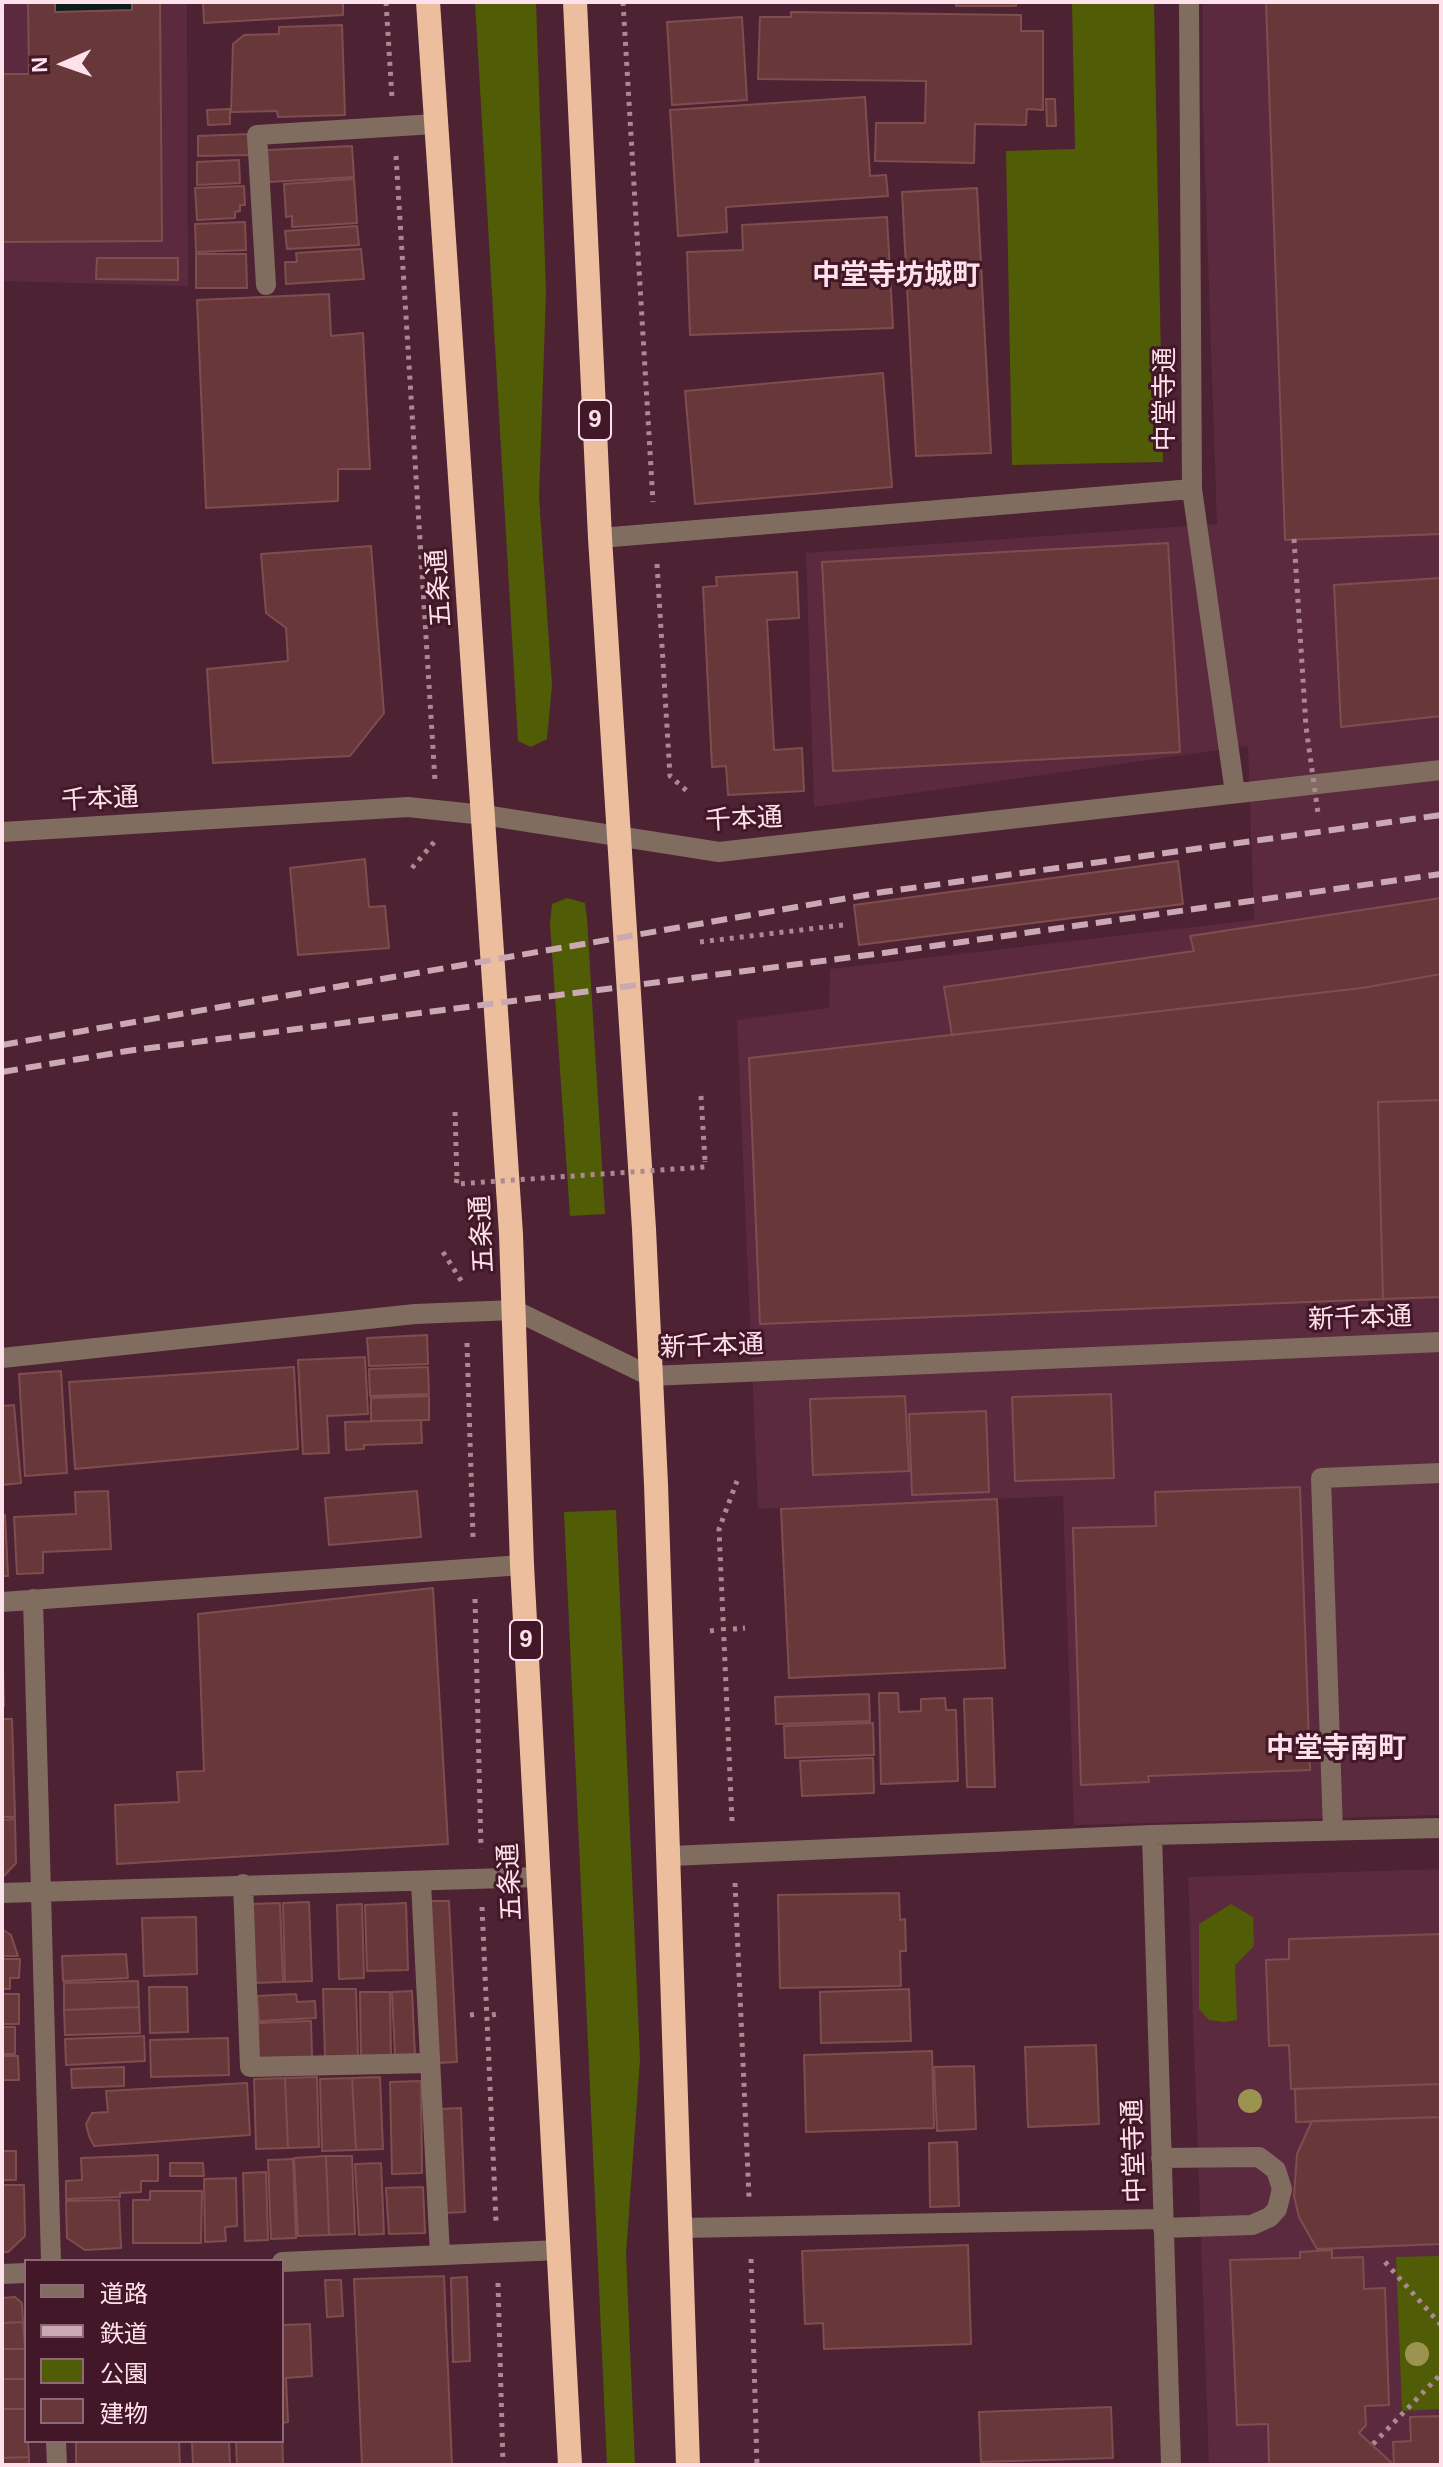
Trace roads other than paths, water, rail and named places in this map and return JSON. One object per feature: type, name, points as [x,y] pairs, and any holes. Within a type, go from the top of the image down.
[{"type":"highway","name":"五条通","points":[[428,2],[484,815],[514,1310],[522,1565],[570,2465]]},
{"type":"highway","name":"9","points":[[575,2],[600,538],[644,1229],[671,1856],[688,2465]]},
{"type":"street","name":"中堂寺通","points":[[1189,2],[1192,489],[1235,793]]},
{"type":"street","points":[[266,285],[257,135],[435,124]]},
{"type":"street","points":[[600,538],[1192,489]]},
{"type":"street","name":"千本通","points":[[2,832],[408,807],[484,815],[719,852],[1441,770]]},
{"type":"street","name":"新千本通","points":[[2,1358],[415,1314],[514,1310],[650,1376],[1441,1342]]},
{"type":"street","points":[[1333,1831],[1321,1478],[1441,1473]]},
{"type":"street","points":[[2,1602],[522,1565]]},
{"type":"street","points":[[33,1599],[51,2259]]},
{"type":"street","points":[[671,1856],[1152,1835],[1441,1828]]},
{"type":"street","name":"中堂寺通","points":[[1152,1835],[1171,2465]]},
{"type":"street","points":[[2,1893],[243,1884],[421,1883],[539,1877]]},
{"type":"street","points":[[421,1883],[440,2255]]},
{"type":"street","points":[[243,1884],[250,2067],[430,2063]]},
{"type":"street","points":[[681,2228],[1163,2223],[1252,2225],[1270,2217],[1277,2209],[1282,2189],[1276,2170],[1259,2157],[1161,2158]]},
{"type":"street","points":[[284,2262],[560,2250]]},
{"type":"street","points":[[2,2274],[24,2273]]},
{"type":"street","points":[[56,2443],[57,2465]]},
{"type":"railway","points":[[2,1045],[883,892],[1441,815]]},
{"type":"railway","points":[[2,1072],[127,1051],[884,953],[1441,874]]},
{"type":"district","name":"中堂寺坊城町","points":[[896,276]]},
{"type":"district","name":"中堂寺南町","points":[[1336,1749]]}]
